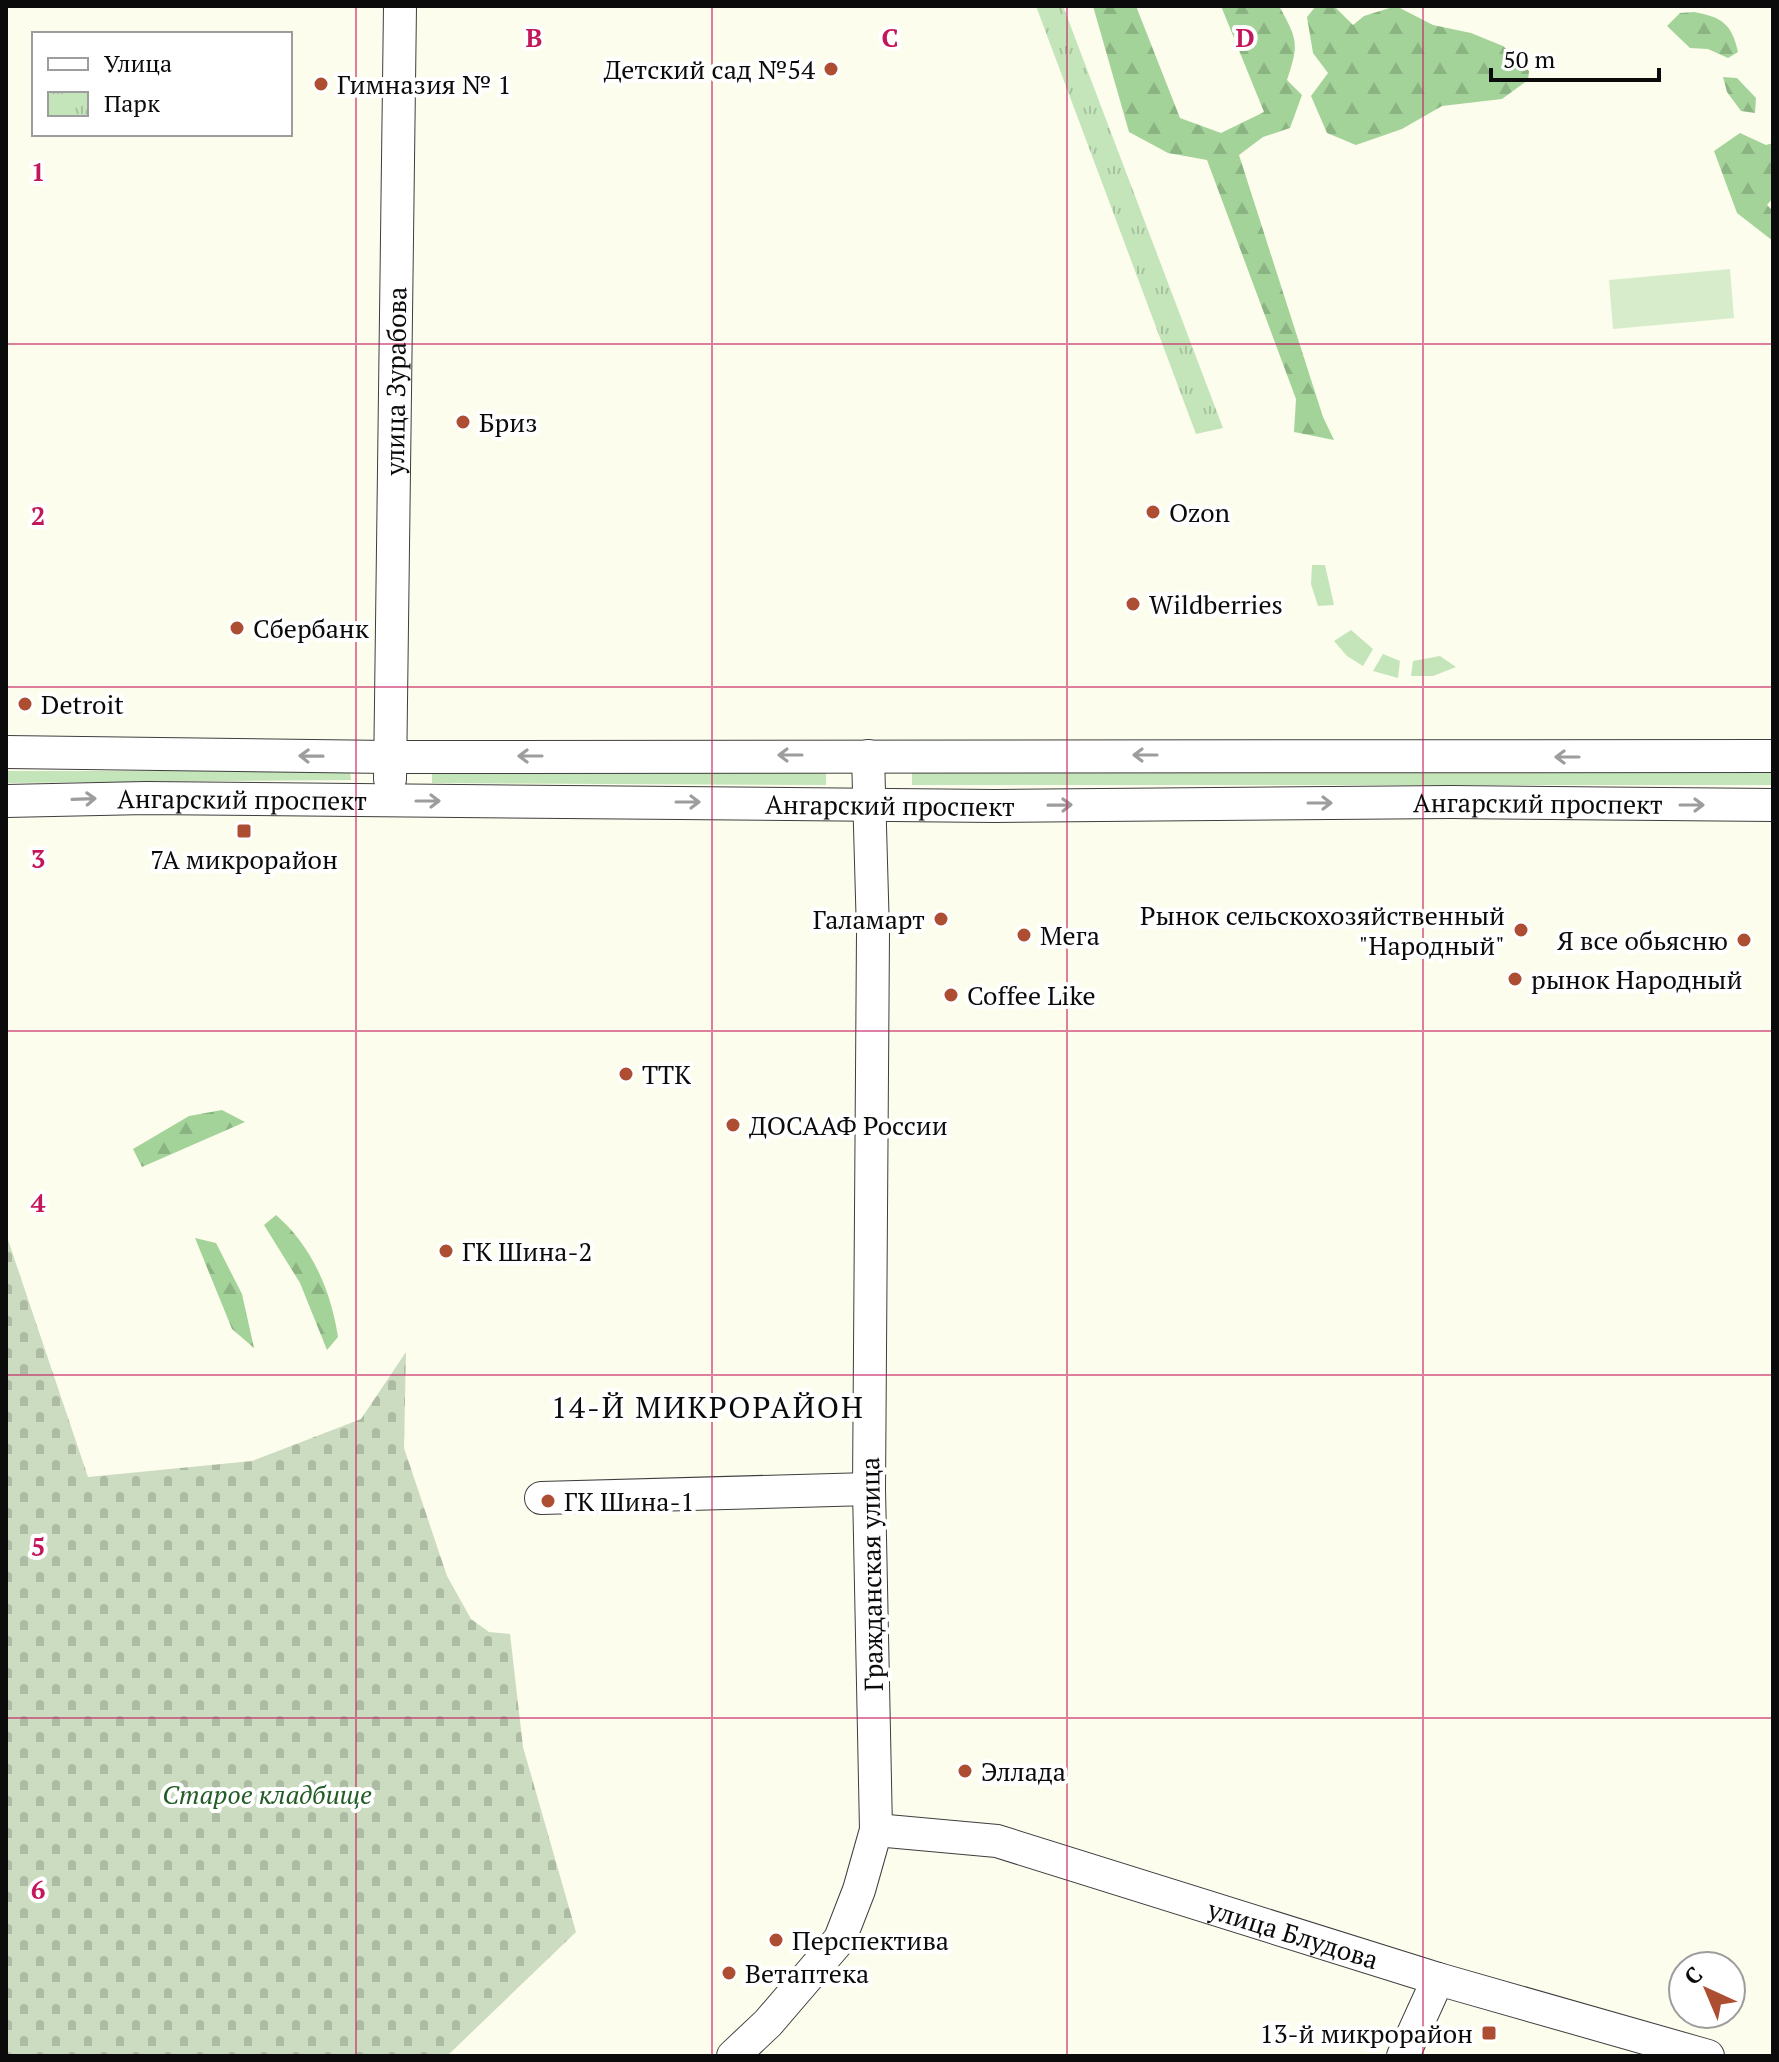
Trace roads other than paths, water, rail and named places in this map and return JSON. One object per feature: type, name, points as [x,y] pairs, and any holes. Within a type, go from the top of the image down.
[{"type":"street","name":"улица Зурабова","points":[[391,801],[389,757],[400,6]]},
{"type":"street","name":"Ангарский проспект","points":[[6,752],[389,757],[1773,756]]},
{"type":"street","name":"Гражданская улица","points":[[733,2056],[768,2023],[840,1939],[859,1890],[876,1830],[869,1489],[873,948],[868,756]]},
{"type":"street","name":"Ангарский проспект","points":[[6,801],[146,798],[870,802],[995,806],[1436,802],[1773,805]]},
{"type":"street","points":[[541,1498],[869,1489]]},
{"type":"street","name":"улица Блудова","points":[[876,1830],[997,1841],[1438,1979],[1708,2056]]},
{"type":"street","points":[[1403,2056],[1438,1979]]},
{"type":"place","name":"Детский сад №54","points":[[831,69]]},
{"type":"place","name":"Гимназия № 1","points":[[321,84]]},
{"type":"place","name":"Бриз","points":[[463,422]]},
{"type":"place","name":"Ozon","points":[[1153,512]]},
{"type":"place","name":"Wildberries","points":[[1133,604]]},
{"type":"place","name":"Сбербанк","points":[[237,628]]},
{"type":"place","name":"Detroit","points":[[25,704]]},
{"type":"place","name":"7А микрорайон","points":[[244,831]]},
{"type":"place","name":"Галамарт","points":[[941,919]]},
{"type":"place","name":"Рынок сельскохозяйственный \"Народный\"","points":[[1521,930]]},
{"type":"place","name":"Мега","points":[[1024,935]]},
{"type":"place","name":"Я все обьясню","points":[[1744,940]]},
{"type":"place","name":"рынок Народный","points":[[1515,979]]},
{"type":"place","name":"Coffee Like","points":[[951,995]]},
{"type":"place","name":"ТТК","points":[[626,1074]]},
{"type":"place","name":"ДОСААФ России","points":[[733,1125]]},
{"type":"place","name":"ГК Шина-2","points":[[446,1251]]},
{"type":"place","name":"ГК Шина-1","points":[[548,1501]]},
{"type":"place","name":"Эллада","points":[[965,1771]]},
{"type":"place","name":"Перспектива","points":[[776,1940]]},
{"type":"place","name":"Ветаптека","points":[[729,1973]]},
{"type":"place","name":"13-й микрорайон","points":[[1489,2033]]},
{"type":"district","name":"14-Й МИКРОРАЙОН","points":[[708,1407]]},
{"type":"park label","name":"Старое кладбище","points":[[267,1794]]}]
